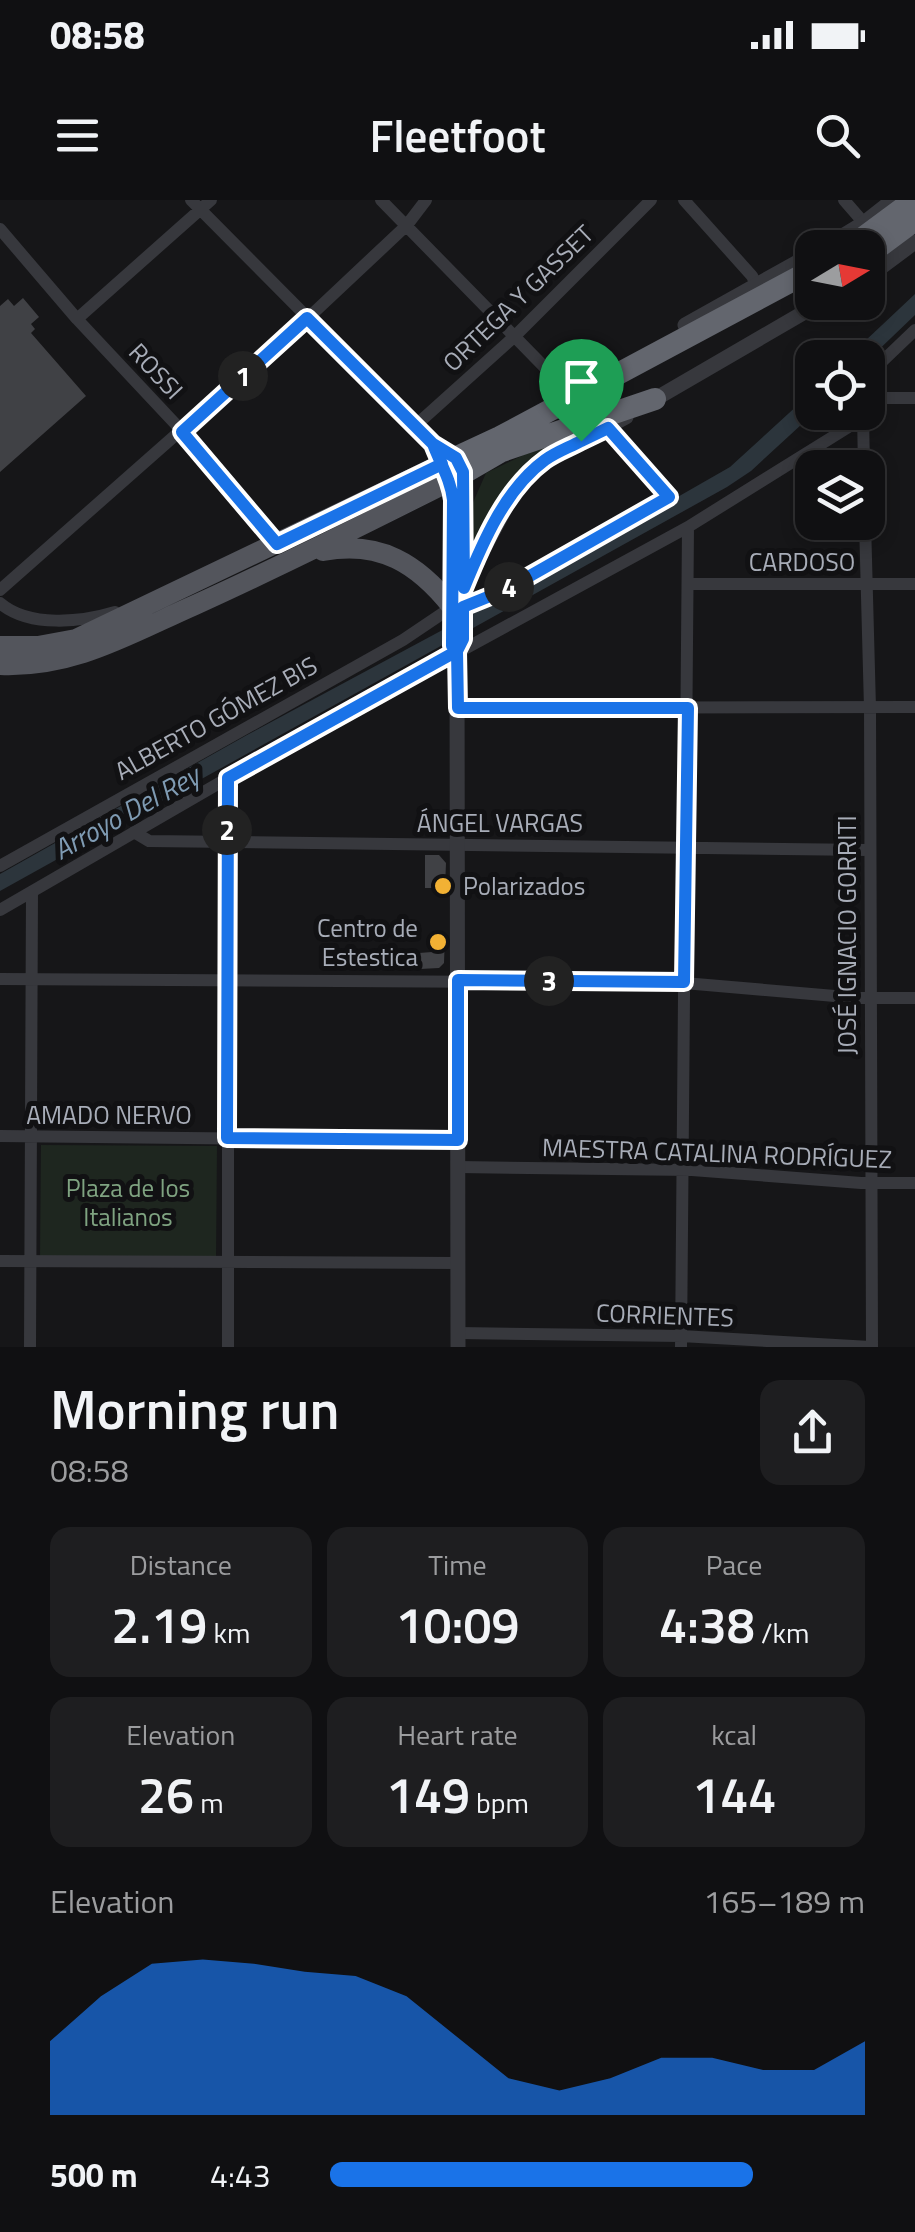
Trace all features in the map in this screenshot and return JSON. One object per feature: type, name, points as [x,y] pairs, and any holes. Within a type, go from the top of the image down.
[{"type":"highway","points":[[874,230],[914,200]]},
{"type":"highway","points":[[885,242],[915,220]]},
{"type":"highway","points":[[500,445],[795,280]]},
{"type":"highway","points":[[500,445],[795,295]]},
{"type":"highway","points":[[500,445],[516,419],[564,392]]},
{"type":"highway","points":[[449,464],[500,445],[655,400]]},
{"type":"main road","points":[[0,646],[38,646],[76,639],[449,464]]},
{"type":"main road","points":[[0,665],[49,664],[74,657],[306,554],[449,464]]},
{"type":"main road","points":[[306,554],[350,548],[390,556],[411,564],[459,607]]},
{"type":"street","points":[[382,200],[558,381],[564,392],[795,264]]},
{"type":"street","points":[[0,590],[307,318],[407,225],[426,200]]},
{"type":"street","name":"ORTEGA Y GASSET","points":[[415,426],[514,336],[651,200]]},
{"type":"street","points":[[684,200],[757,286]]},
{"type":"street","points":[[844,200],[864,224]]},
{"type":"street","points":[[854,230],[893,200]]},
{"type":"street","points":[[77,319],[200,203],[449,464],[459,607],[458,1340]]},
{"type":"street","name":"ROSSI","points":[[0,229],[277,544]]},
{"type":"street","points":[[885,264],[915,242]]},
{"type":"street","points":[[459,607],[476,558],[514,492],[547,458],[608,428],[795,318]]},
{"type":"street","points":[[885,358],[915,330]]},
{"type":"street","points":[[885,398],[915,398]]},
{"type":"street","name":"ALBERTO GÓMEZ BIS","points":[[0,866],[459,607],[505,590],[669,497],[608,428]]},
{"type":"street","points":[[0,910],[457,645],[688,527],[840,430]]},
{"type":"street","points":[[681,1342],[688,527]]},
{"type":"street","name":"JOSÉ IGNACIO GORRITI","points":[[866,540],[871,1347]]},
{"type":"street","name":"CARDOSO","points":[[689,584],[915,584]]},
{"type":"street","points":[[0,604],[10,611],[76,622],[175,593]]},
{"type":"street","points":[[458,708],[915,707]]},
{"type":"street","points":[[228,778],[228,1347]]},
{"type":"street","name":"ÁNGEL VARGAS","points":[[134,832],[149,841],[868,850]]},
{"type":"street","points":[[30,1347],[32,892]]},
{"type":"street","points":[[0,978],[684,982],[870,998],[915,998]]},
{"type":"street","name":"AMADO NERVO","points":[[0,1136],[458,1140]]},
{"type":"street","name":"MAESTRA CATALINA RODRÍGUEZ","points":[[458,1167],[682,1170],[871,1184],[915,1183]]},
{"type":"street","points":[[0,1261],[458,1263]]},
{"type":"street","name":"CORRIENTES","points":[[458,1340],[871,1347]]},
{"type":"green space","points":[[542,446],[544,452],[497,502],[468,554],[471,507],[486,473]]},
{"type":"green space","name":"Plaza de los Italianos","points":[[41,1145],[217,1146],[216,1259],[40,1257]]},
{"type":"water","points":[[915,294],[915,315],[885,344],[885,340],[866,340]]},
{"type":"water","name":"Arroyo Del Rey","points":[[795,408],[796,430],[751,471],[727,487],[0,891],[0,874],[489,605],[730,467]]},
{"type":"building","points":[[23,298],[39,317],[31,324],[35,329],[31,333],[86,396],[0,472],[0,306],[8,299],[14,306]]},
{"type":"building","points":[[425,855],[439,855],[446,863],[445,888],[425,888]]},
{"type":"building","points":[[433,934],[445,934],[444,963],[439,968],[420,969],[419,953],[432,952]]},
{"type":"place","name":"Polarizados","points":[[443,886]]},
{"type":"place","name":"Centro de Estestica","points":[[438,942]]},
{"type":"route","points":[[581,441],[547,458],[514,492],[476,558],[464,588],[463,472],[456,458],[433,444],[442,464],[277,544],[182,432],[307,318],[433,444],[450,481],[453,500],[452,646],[457,651],[228,778],[227,1138],[458,1140],[458,980],[684,982],[688,708],[458,708],[457,651],[463,639],[463,607],[505,590],[669,497],[608,428],[581,441]]}]
